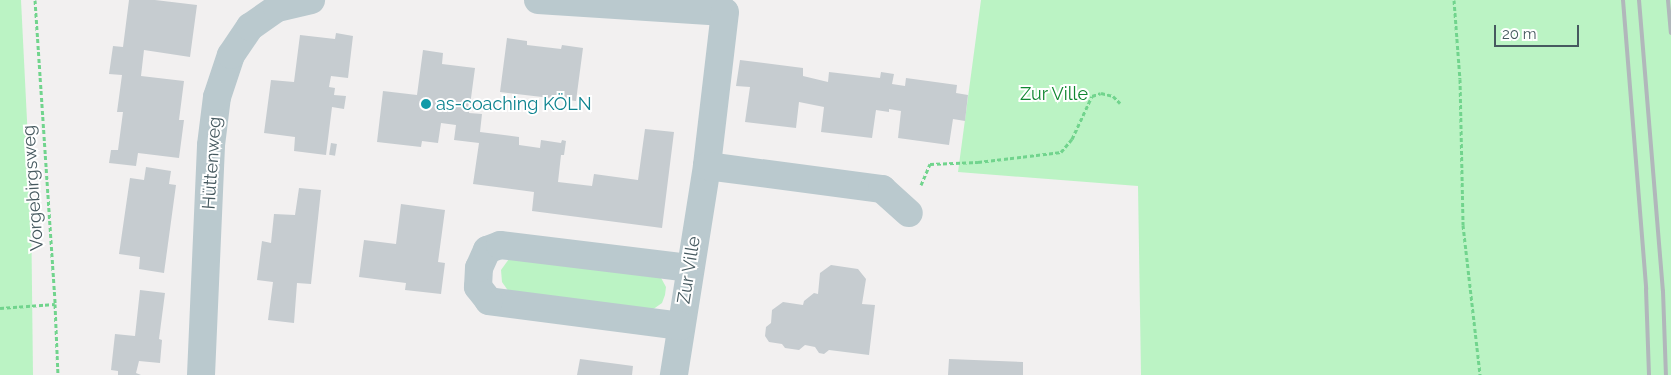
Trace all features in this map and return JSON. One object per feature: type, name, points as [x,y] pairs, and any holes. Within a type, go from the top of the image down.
[{"type":"street","name":"Hüttenweg","points":[[201,375],[211,145],[218,97],[230,55],[250,27],[277,8],[311,0]]},
{"type":"street","points":[[538,0],[691,5]]},
{"type":"street","name":"Zur Ville","points":[[674,375],[689,268],[707,166],[725,12],[691,5]]},
{"type":"street","points":[[707,166],[882,189],[909,213]]},
{"type":"street","points":[[680,326],[489,301],[478,287],[479,268],[487,250],[500,245],[689,268]]},
{"type":"path","name":"Vorgebirgsweg","points":[[35,0],[56,304],[58,375]]},
{"type":"path","points":[[1454,0],[1460,79],[1463,225],[1480,375]]},
{"type":"path","points":[[909,213],[930,164],[987,161],[1061,152],[1072,139],[1092,96],[1102,93],[1113,96],[1120,102]]},
{"type":"path","points":[[0,308],[56,304]]},
{"type":"green space","points":[[0,0],[21,0],[31,201],[33,375],[0,375]]},
{"type":"green space","points":[[981,0],[1671,0],[1671,375],[1141,375],[1138,186],[958,172]]},
{"type":"green space","points":[[511,256],[660,276],[666,287],[665,295],[662,303],[652,310],[509,292],[502,282],[501,270]]},
{"type":"building","points":[[129,0],[155,0],[197,5],[190,57],[144,50],[141,76],[184,81],[179,120],[184,120],[179,158],[138,153],[136,166],[109,163],[111,150],[118,150],[123,112],[117,112],[122,75],[109,74],[113,46],[123,47]]},
{"type":"building","points":[[336,33],[353,36],[348,78],[331,76],[329,87],[335,88],[334,95],[346,96],[344,109],[332,107],[326,155],[294,151],[295,137],[264,133],[271,80],[294,82],[300,35],[335,39]]},
{"type":"building","points":[[507,38],[527,41],[527,45],[561,49],[562,45],[583,48],[576,101],[500,92]]},
{"type":"building","points":[[423,50],[443,53],[442,64],[475,68],[469,113],[482,114],[480,132],[519,137],[519,145],[540,148],[541,140],[561,143],[562,140],[566,141],[564,155],[561,155],[558,182],[592,186],[594,174],[638,180],[645,129],[674,132],[662,228],[532,211],[534,192],[473,184],[479,143],[454,140],[456,125],[441,123],[438,143],[422,141],[421,147],[377,142],[383,91],[417,95]]},
{"type":"building","points":[[740,60],[803,68],[803,76],[828,82],[829,72],[880,78],[881,72],[894,74],[892,84],[905,86],[906,78],[957,85],[956,93],[968,95],[965,121],[953,119],[949,145],[898,138],[901,111],[889,109],[889,112],[876,110],[872,138],[821,132],[824,107],[799,102],[796,128],[745,122],[750,87],[736,86]]},
{"type":"building","points":[[331,143],[337,144],[335,156],[329,155]]},
{"type":"building","points":[[146,167],[171,171],[169,184],[176,185],[164,273],[139,269],[140,257],[119,254],[130,178],[144,180]]},
{"type":"building","points":[[299,188],[321,190],[311,284],[297,283],[294,323],[268,320],[273,282],[257,280],[262,241],[271,243],[274,214],[295,215]]},
{"type":"building","points":[[401,204],[445,210],[438,262],[445,263],[441,294],[405,290],[406,283],[359,277],[364,240],[396,244]]},
{"type":"building","points":[[831,265],[858,269],[866,279],[862,304],[875,305],[869,355],[829,350],[824,354],[819,353],[815,347],[805,345],[799,350],[785,348],[782,344],[769,342],[765,336],[766,327],[771,323],[772,310],[783,302],[803,305],[804,301],[814,293],[818,294],[820,273]]},
{"type":"building","points":[[140,290],[165,293],[159,339],[162,340],[160,363],[139,361],[136,373],[141,375],[118,375],[118,371],[111,370],[115,334],[135,336]]},
{"type":"building","points":[[580,359],[633,366],[632,375],[577,375]]},
{"type":"building","points":[[949,359],[1023,362],[1023,375],[948,375]]},
{"type":"railway","points":[[1623,0],[1646,289],[1649,375]]},
{"type":"railway","points":[[1639,0],[1663,291],[1666,375]]},
{"type":"railway","points":[[1668,0],[1671,33]]},
{"type":"place","name":"as-coaching KÖLN","points":[[426,104]]}]
